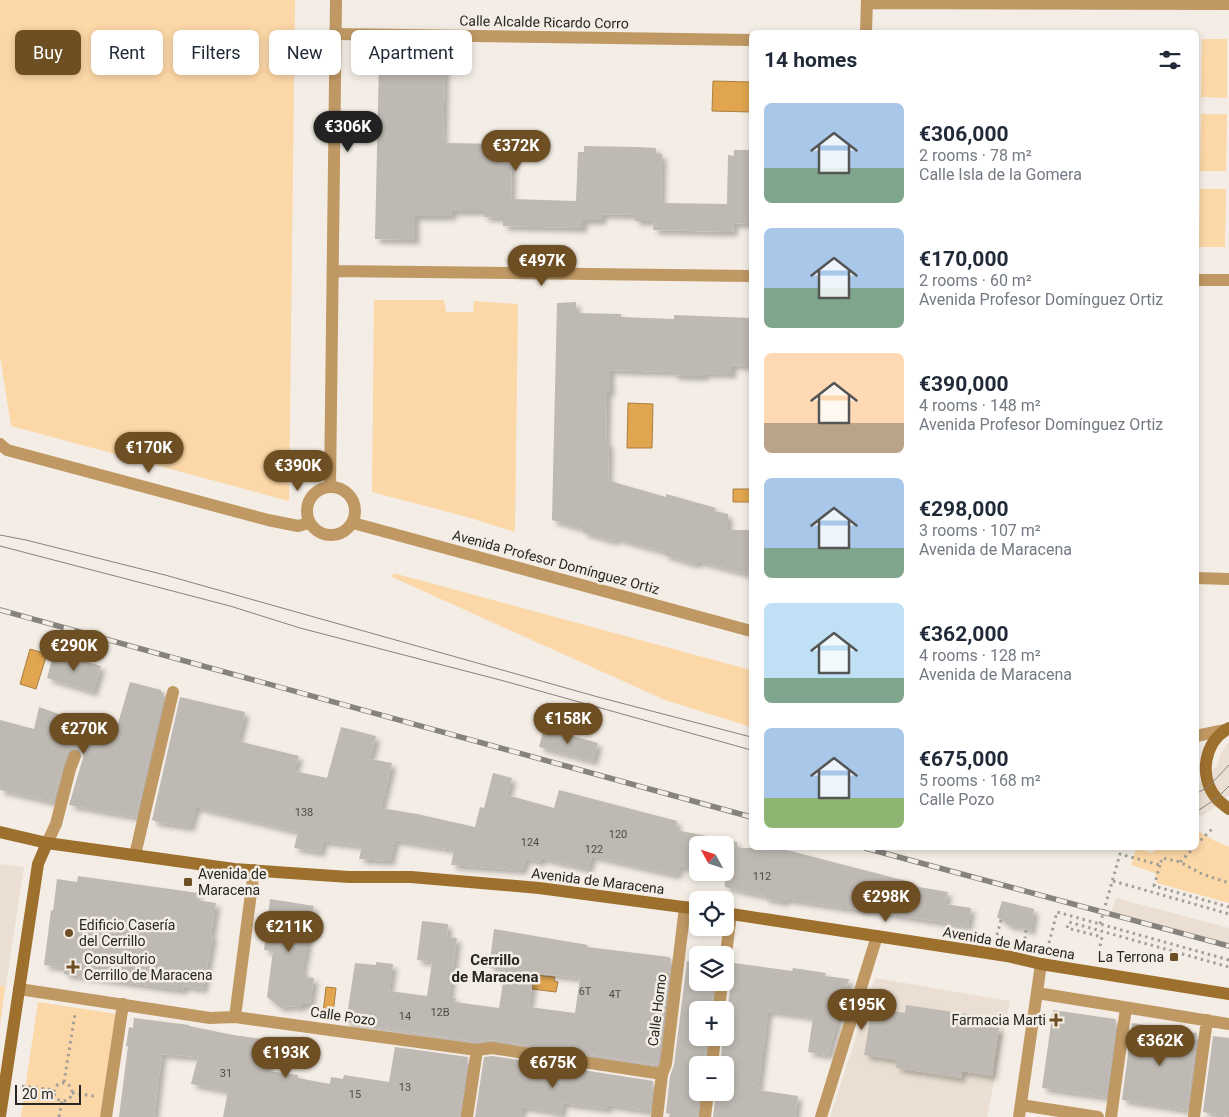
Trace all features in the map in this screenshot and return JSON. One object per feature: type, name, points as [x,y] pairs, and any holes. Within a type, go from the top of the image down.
[{"type":"main road","points":[[1227,729],[1215,739],[1201,772],[1216,798],[1229,809]]},
{"type":"main road","name":"Avenida de Maracena","points":[[0,832],[47,843],[234,869],[349,877],[411,877],[540,888],[689,908]]},
{"type":"main road","points":[[0,1116],[38,864],[47,843]]},
{"type":"main road","name":"Avenida de Maracena","points":[[734,915],[1007,956],[1041,964],[1229,994]]},
{"type":"street","points":[[335,30],[336,0]]},
{"type":"street","points":[[866,30],[867,1],[1229,4]]},
{"type":"street","name":"Calle Alcalde Ricardo Corro","points":[[341,34],[749,40]]},
{"type":"street","points":[[330,487],[335,75]]},
{"type":"street","points":[[333,271],[749,276]]},
{"type":"street","points":[[1199,280],[1229,280]]},
{"type":"street","points":[[0,444],[7,450],[268,520],[298,526],[309,523]]},
{"type":"street","points":[[330,487],[337,487],[350,495],[355,508],[353,523],[348,529],[342,533],[327,536],[314,529],[309,523],[306,507],[315,492],[322,488],[330,487]]},
{"type":"street","name":"Avenida Profesor Domínguez Ortiz","points":[[353,523],[749,630]]},
{"type":"street","points":[[1199,578],[1229,579]]},
{"type":"street","points":[[134,855],[173,692]]},
{"type":"street","points":[[1199,735],[1227,729]]},
{"type":"street","points":[[47,843],[56,824],[75,756]]},
{"type":"street","points":[[235,1017],[254,870]]},
{"type":"street","name":"Calle Horno","points":[[657,1117],[662,1074],[666,1064],[689,920]]},
{"type":"street","points":[[821,1117],[877,936]]},
{"type":"street","points":[[1041,964],[1018,1113],[1098,1117]]},
{"type":"street","name":"Calle Pozo","points":[[19,989],[210,1018],[235,1017],[477,1050],[492,1048],[662,1074]]},
{"type":"street","points":[[1037,993],[1229,1024]]},
{"type":"street","points":[[106,1117],[123,1004]]},
{"type":"street","points":[[1110,1117],[1126,1008]]},
{"type":"street","points":[[1194,1117],[1207,1020]]},
{"type":"street","points":[[467,1117],[477,1050]]},
{"type":"street","points":[[705,1117],[707,1101]]},
{"type":"path","points":[[1199,842],[1214,827]]},
{"type":"path","points":[[1180,862],[1191,850]]},
{"type":"path","points":[[1100,924],[1120,854],[1160,866]]},
{"type":"path","points":[[1229,883],[1202,874],[1180,862],[1162,858],[1154,886],[1229,907]]},
{"type":"path","points":[[1112,881],[1229,914]]},
{"type":"path","points":[[1049,944],[1057,912],[1229,960]]},
{"type":"path","points":[[998,935],[1001,920]]},
{"type":"path","points":[[1100,946],[1102,937],[1068,928],[1069,922],[1229,967]]},
{"type":"path","points":[[1025,940],[1026,929]]},
{"type":"path","points":[[64,1082],[76,1006]]},
{"type":"path","points":[[64,1082],[70,1085],[72,1093],[70,1098],[62,1101],[55,1096],[54,1090],[56,1085],[64,1082]]},
{"type":"path","points":[[22,1086],[54,1090]]},
{"type":"path","points":[[59,1117],[62,1101]]},
{"type":"shaded area","points":[[0,0],[295,0],[295,30],[269,30],[269,75],[294,75],[289,501],[11,426],[0,356]]},
{"type":"shaded area","points":[[1202,39],[1227,39],[1227,98],[1201,97]]},
{"type":"shaded area","points":[[713,81],[749,82],[749,112],[712,111]]},
{"type":"shaded area","points":[[1201,114],[1227,114],[1226,171],[1200,171]]},
{"type":"shaded area","points":[[1200,189],[1226,189],[1225,247],[1199,247]]},
{"type":"shaded area","points":[[374,300],[444,300],[446,312],[473,312],[474,301],[518,304],[515,532],[467,517],[372,492]]},
{"type":"shaded area","points":[[628,403],[653,404],[652,448],[627,448]]},
{"type":"shaded area","points":[[733,489],[749,489],[749,502],[733,502]]},
{"type":"shaded area","points":[[393,573],[749,669],[749,726],[665,700],[392,577]]},
{"type":"shaded area","points":[[30,649],[47,654],[36,689],[20,684]]},
{"type":"shaded area","points":[[1229,742],[1229,795],[1210,811],[1199,817],[1199,783],[1217,766],[1221,753]]},
{"type":"shaded area","points":[[1199,832],[1229,847],[1229,903],[1157,883],[1155,873],[1131,865],[1135,850],[1152,853],[1155,850],[1199,850]]},
{"type":"shaded area","points":[[0,864],[24,867],[0,1024]]},
{"type":"shaded area","points":[[1116,898],[1229,928],[1229,949],[1111,913]]},
{"type":"shaded area","points":[[534,975],[555,977],[554,981],[558,982],[556,992],[532,989]]},
{"type":"shaded area","points":[[875,978],[1010,1001],[987,1117],[830,1117]]},
{"type":"shaded area","points":[[0,986],[5,987],[0,1024]]},
{"type":"shaded area","points":[[326,987],[336,988],[333,1014],[323,1013]]},
{"type":"shaded area","points":[[38,1002],[116,1014],[100,1117],[21,1117]]},
{"type":"building","points":[[379,75],[445,75],[443,143],[506,144],[506,150],[512,150],[511,199],[576,201],[578,152],[584,152],[584,146],[636,147],[656,148],[656,154],[662,154],[661,203],[727,204],[728,155],[734,156],[734,150],[749,150],[749,224],[734,223],[733,232],[653,230],[654,221],[635,221],[635,215],[602,214],[602,220],[583,220],[583,228],[503,226],[503,218],[484,217],[484,211],[452,211],[452,216],[415,216],[415,240],[375,239]]},
{"type":"building","points":[[576,302],[576,313],[621,314],[621,317],[674,319],[674,315],[749,318],[749,366],[732,365],[732,374],[705,373],[705,376],[684,376],[673,375],[673,372],[610,370],[610,392],[607,392],[606,442],[609,443],[608,478],[610,478],[610,481],[666,497],[666,494],[716,508],[715,511],[728,514],[728,530],[749,530],[749,574],[698,561],[697,564],[688,562],[664,555],[665,552],[615,538],[614,541],[582,532],[583,529],[552,520],[557,303]]},
{"type":"building","points":[[54,652],[101,666],[93,692],[47,678]]},
{"type":"building","points":[[130,682],[161,690],[164,693],[136,817],[69,805],[83,758],[82,751],[77,748],[70,749],[67,753],[53,802],[0,790],[0,720],[34,729],[39,707],[115,734]]},
{"type":"building","points":[[180,697],[245,712],[238,741],[299,756],[294,771],[327,778],[341,727],[376,736],[370,759],[392,763],[381,808],[475,827],[480,807],[484,808],[493,773],[512,778],[507,795],[554,808],[559,790],[677,821],[676,830],[706,836],[689,836],[689,868],[680,866],[676,875],[592,856],[588,869],[541,858],[540,862],[526,859],[522,870],[451,865],[454,850],[395,840],[390,861],[359,859],[362,846],[323,841],[321,852],[294,848],[298,832],[196,807],[190,827],[152,820]]},
{"type":"building","points":[[544,728],[598,743],[593,761],[539,747]]},
{"type":"building","points":[[734,841],[737,842],[737,848],[749,848],[749,850],[787,850],[914,883],[913,886],[948,892],[945,904],[971,908],[968,926],[785,899],[784,902],[725,887],[725,881],[734,881]]},
{"type":"building","name":"Edificio Casería del Cerrillo","points":[[78,876],[198,893],[197,900],[216,903],[211,935],[213,935],[203,989],[184,986],[183,990],[181,990],[64,974],[65,968],[44,965],[57,879],[77,882]]},
{"type":"building","points":[[270,899],[314,906],[302,972],[305,973],[305,977],[314,978],[310,1004],[302,1004],[301,1007],[288,1006],[281,1008],[267,997],[273,951],[264,950]]},
{"type":"building","points":[[1002,901],[1034,909],[1031,931],[1015,925],[1012,927],[997,917]]},
{"type":"building","points":[[422,921],[448,924],[447,937],[457,938],[449,997],[456,998],[455,1002],[499,1008],[505,970],[489,968],[494,929],[588,945],[587,947],[669,957],[671,959],[657,1065],[493,1040],[477,1042],[346,1022],[355,963],[376,965],[376,962],[393,964],[389,991],[427,996],[432,962],[417,960]],"holes":[[[534,973],[580,978],[575,1013],[529,1007]]]},
{"type":"building","points":[[687,961],[689,961],[689,991],[713,991],[712,1001],[689,1001],[689,1046],[706,1046],[705,1056],[689,1056],[689,1101],[699,1101],[697,1117],[669,1117],[670,1114],[666,1113],[670,1076],[674,1065]]},
{"type":"building","points":[[734,963],[792,971],[793,968],[826,973],[825,976],[849,979],[828,1055],[808,1052],[813,1017],[768,1011],[758,1090],[798,1096],[795,1117],[713,1117],[715,1101],[734,1101],[734,1056],[721,1056],[722,1046],[734,1046],[734,1001],[728,1001],[730,991],[734,991]]},
{"type":"building","points":[[906,1005],[972,1015],[970,1024],[999,1028],[992,1076],[962,1071],[961,1078],[896,1068],[897,1060],[864,1055],[872,1008],[905,1013]]},
{"type":"building","points":[[1053,1010],[1115,1019],[1106,1097],[1042,1088]]},
{"type":"building","points":[[134,1018],[189,1025],[233,1035],[271,1040],[267,1071],[298,1075],[298,1078],[330,1084],[331,1077],[343,1079],[344,1075],[389,1082],[395,1047],[468,1057],[459,1117],[223,1117],[228,1091],[191,1084],[198,1057],[162,1054],[154,1117],[119,1117],[128,1046],[126,1046],[129,1027],[133,1028]]},
{"type":"building","points":[[1132,1023],[1197,1033],[1187,1110],[1122,1100]]},
{"type":"building","points":[[1213,1036],[1229,1038],[1229,1117],[1203,1112]]},
{"type":"building","points":[[492,1056],[653,1081],[650,1111],[608,1105],[608,1109],[563,1103],[561,1115],[549,1111],[522,1107],[521,1117],[475,1117],[484,1057]]},
{"type":"tram line","points":[[0,535],[165,575],[598,697],[749,736]]},
{"type":"tram line","points":[[0,546],[230,606],[300,628],[504,681],[749,749]]},
{"type":"tram line","points":[[1199,792],[1209,786],[1229,765]]},
{"type":"tram line","points":[[1199,810],[1217,798],[1229,786]]},
{"type":"railway","points":[[0,610],[749,816]]},
{"type":"railway","points":[[872,850],[1229,946]]},
{"type":"place","name":"Avenida de Maracena","points":[[188,882]]},
{"type":"place","name":"Edificio Casería del Cerrillo","points":[[69,933]]},
{"type":"place","name":"La Terrona","points":[[1174,957]]},
{"type":"place","name":"Consultorio Cerrillo de Maracena","points":[[73,967]]},
{"type":"place","name":"Farmacia Marti","points":[[1056,1020]]},
{"type":"district","name":"Cerrillo de Maracena","points":[[495,968]]}]
